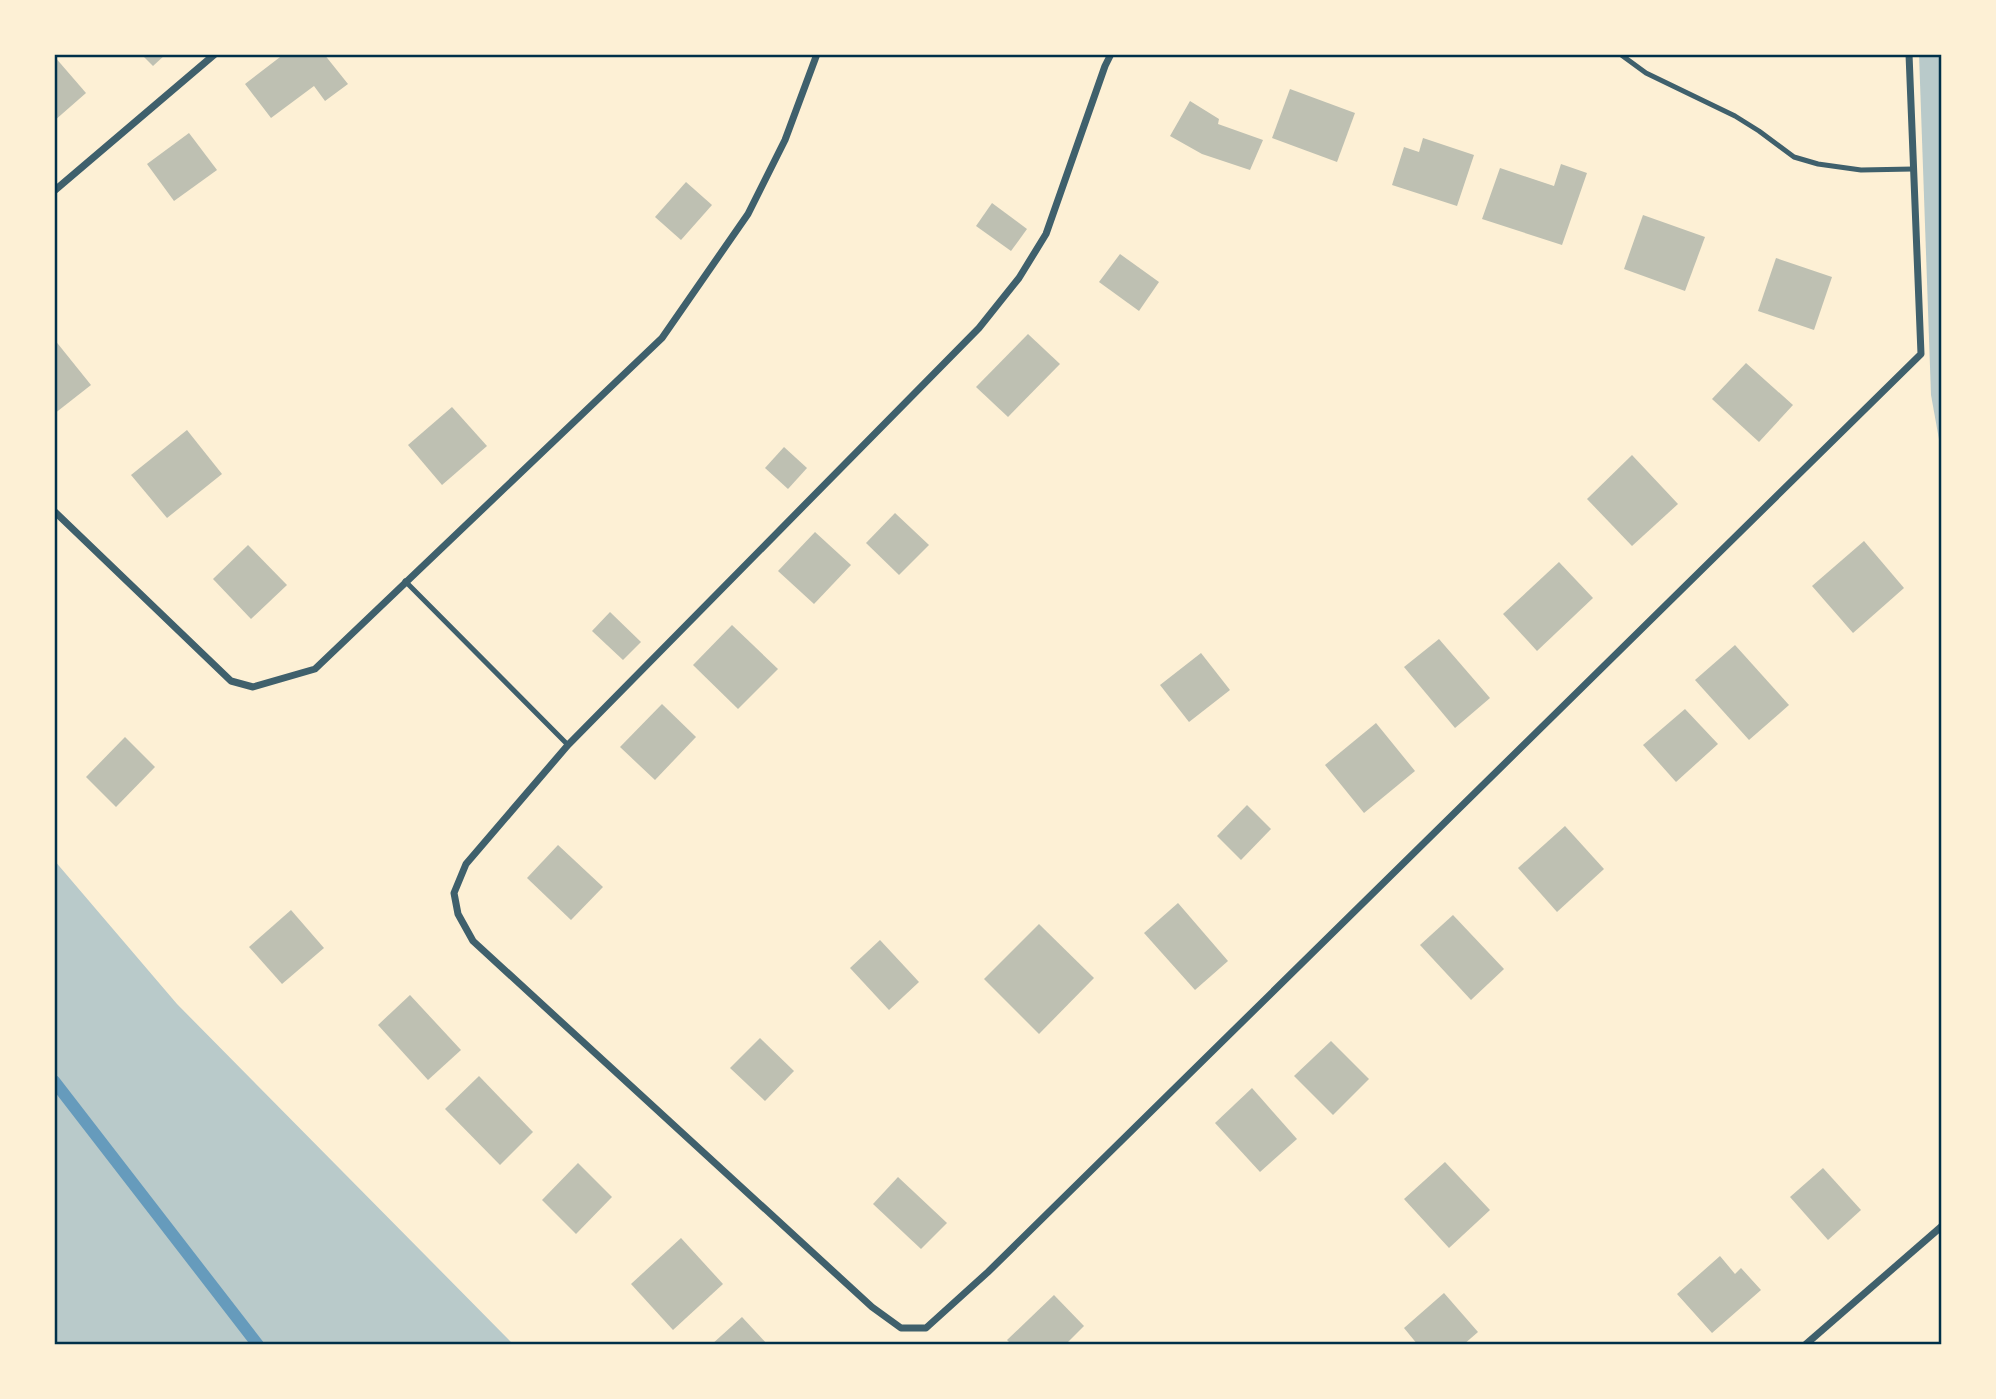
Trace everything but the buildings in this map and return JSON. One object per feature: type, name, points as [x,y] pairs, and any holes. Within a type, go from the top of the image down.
[{"type":"street","points":[[54,191],[215,54]]},
{"type":"street","points":[[54,510],[231,681],[253,687],[315,669],[662,338],[748,214],[785,140],[817,54]]},
{"type":"street","points":[[1111,54],[1046,234],[1019,278],[979,328],[568,745],[466,864],[454,893],[458,914],[473,941],[872,1307],[901,1328],[926,1328],[988,1272],[1921,354],[1909,54]]},
{"type":"street","points":[[1805,1345],[1942,1226]]},
{"type":"lane","points":[[1620,54],[1646,74],[1735,116],[1794,158],[1861,170],[1913,169]]},
{"type":"lane","points":[[405,581],[568,745]]},
{"type":"shaded area","points":[[1919,54],[1942,54],[1942,456],[1931,395]]},
{"type":"shaded area","points":[[54,860],[177,1004],[514,1345],[54,1345]]},
{"type":"waterway","points":[[54,1081],[258,1345]]}]
